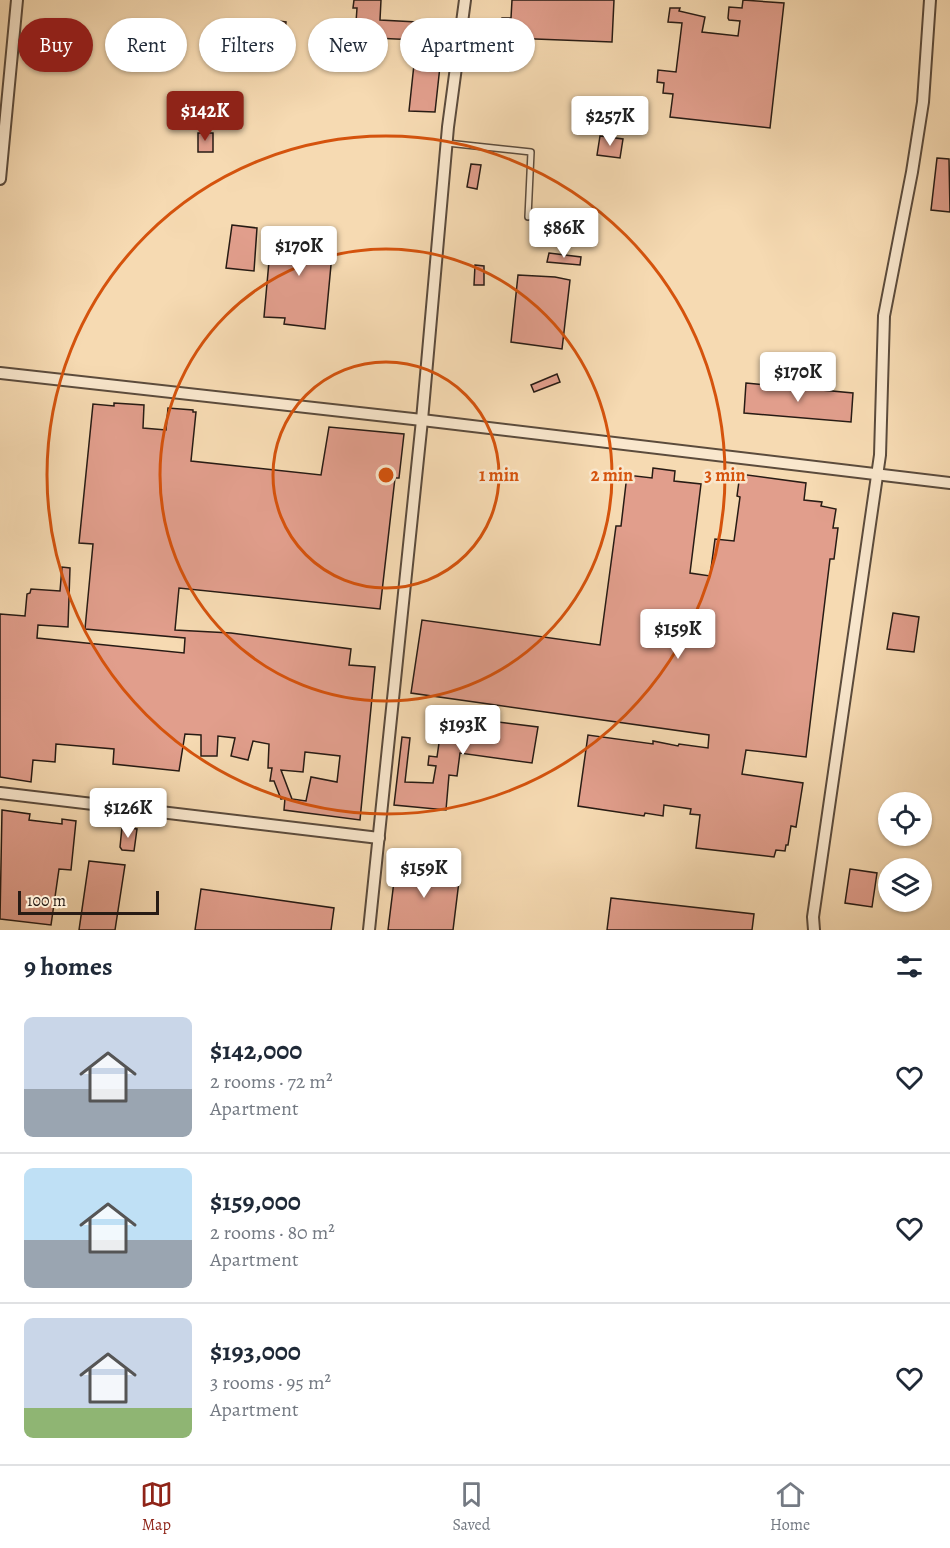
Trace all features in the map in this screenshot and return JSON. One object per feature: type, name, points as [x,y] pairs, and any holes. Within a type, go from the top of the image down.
[{"type":"street","points":[[0,179],[17,0]]},
{"type":"street","points":[[369,930],[422,420],[447,143],[465,0]]},
{"type":"street","points":[[814,930],[813,916],[880,455],[884,316],[923,102],[930,0]]},
{"type":"street","points":[[0,373],[422,420],[950,483]]},
{"type":"street","points":[[0,793],[379,838]]},
{"type":"lane","points":[[447,143],[531,152],[528,217]]},
{"type":"building","points":[[354,0],[381,0],[380,18],[356,18],[357,8],[353,8]]},
{"type":"building","points":[[512,0],[614,0],[612,42],[535,39],[535,18],[511,18]]},
{"type":"building","points":[[743,0],[784,3],[770,128],[670,117],[673,94],[663,93],[664,83],[657,82],[658,70],[676,72],[682,23],[668,22],[670,8],[680,8],[679,11],[705,17],[702,32],[738,36],[740,21],[729,20],[729,7],[742,8]]},
{"type":"building","points":[[388,20],[400,21],[400,39],[388,39]]},
{"type":"building","points":[[413,72],[439,72],[435,112],[409,111]]},
{"type":"building","points":[[198,133],[213,133],[213,152],[198,152]]},
{"type":"building","points":[[600,136],[623,139],[620,158],[597,155]]},
{"type":"building","points":[[937,158],[949,159],[950,212],[931,210]]},
{"type":"building","points":[[471,164],[481,165],[477,189],[467,187]]},
{"type":"building","points":[[232,225],[257,228],[254,271],[226,268]]},
{"type":"building","points":[[272,228],[334,233],[325,329],[284,324],[285,318],[264,317]]},
{"type":"building","points":[[549,253],[581,257],[580,265],[547,262]]},
{"type":"building","points":[[475,265],[484,266],[484,285],[474,285]]},
{"type":"building","points":[[518,275],[570,280],[562,349],[511,342]]},
{"type":"building","points":[[557,374],[560,382],[534,392],[531,385]]},
{"type":"building","points":[[746,383],[853,393],[851,422],[744,413]]},
{"type":"building","points":[[114,403],[144,405],[143,428],[166,430],[168,408],[196,412],[191,461],[321,475],[329,427],[404,434],[399,478],[395,478],[380,609],[179,588],[175,630],[231,633],[351,649],[349,665],[375,667],[360,820],[284,810],[285,798],[281,799],[274,781],[270,781],[272,768],[268,768],[269,744],[253,741],[248,760],[231,756],[235,738],[218,736],[217,756],[201,756],[201,735],[185,734],[179,771],[113,764],[114,749],[56,744],[55,762],[33,760],[31,782],[0,777],[0,614],[25,616],[27,594],[31,589],[60,591],[62,567],[70,568],[68,627],[38,625],[37,638],[184,653],[185,638],[85,629],[93,544],[79,543],[93,404],[114,406]],"holes":[[[305,752],[340,756],[337,782],[311,777],[306,801],[292,799],[281,770],[303,772]]]},
{"type":"building","points":[[653,468],[675,471],[674,481],[701,484],[690,573],[710,576],[715,539],[734,541],[740,497],[737,496],[740,474],[806,483],[804,500],[822,502],[821,506],[836,509],[833,528],[838,528],[834,559],[830,559],[806,757],[746,750],[742,774],[803,783],[796,827],[791,826],[785,851],[776,850],[774,857],[696,848],[700,815],[690,814],[691,809],[664,805],[663,816],[645,813],[644,816],[578,806],[588,735],[653,744],[653,741],[678,746],[679,744],[708,748],[709,735],[411,693],[422,620],[600,645],[616,526],[621,526],[627,475],[652,478]]},
{"type":"building","points":[[893,613],[919,617],[914,652],[887,649]]},
{"type":"building","points":[[443,715],[538,727],[532,763],[460,753],[457,776],[449,775],[446,810],[394,805],[402,737],[410,738],[405,782],[433,783],[436,766],[428,765],[429,756],[437,757]]},
{"type":"building","points":[[2,810],[30,814],[29,820],[62,824],[62,819],[76,821],[71,870],[59,869],[51,925],[0,919]]},
{"type":"building","points":[[122,827],[137,829],[134,851],[122,850],[120,847]]},
{"type":"building","points":[[89,861],[125,865],[115,930],[79,930]]},
{"type":"building","points":[[396,865],[460,873],[453,930],[388,930]]},
{"type":"building","points":[[850,869],[877,873],[872,907],[845,903]]},
{"type":"building","points":[[201,889],[334,908],[331,930],[195,930]]},
{"type":"building","points":[[611,898],[754,914],[752,930],[607,930]]}]
